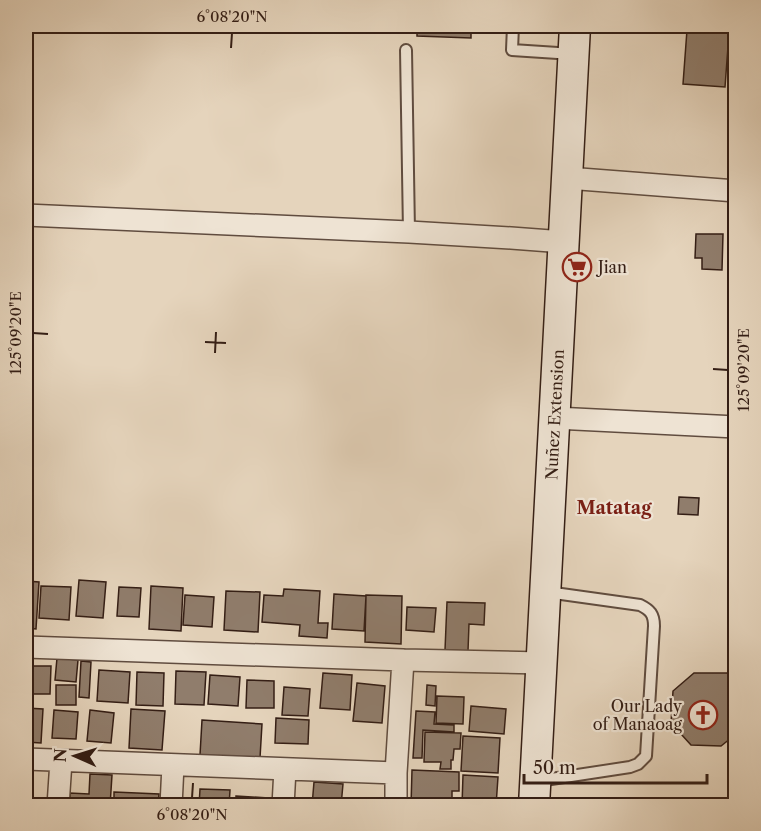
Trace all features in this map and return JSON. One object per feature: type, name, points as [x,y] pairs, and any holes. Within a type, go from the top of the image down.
[{"type":"street","name":"Nuñez Extension","points":[[534,794],[574,40]]},
{"type":"street","points":[[567,178],[735,191]]},
{"type":"street","points":[[26,215],[409,232],[564,242]]},
{"type":"street","points":[[555,418],[735,427]]},
{"type":"street","points":[[26,647],[542,663]]},
{"type":"street","points":[[396,806],[403,660]]},
{"type":"street","points":[[26,759],[396,773]]},
{"type":"street","points":[[58,806],[61,761]]},
{"type":"street","points":[[171,806],[173,765]]},
{"type":"street","points":[[283,806],[285,769]]},
{"type":"lane","points":[[513,26],[512,50],[574,40]]},
{"type":"lane","points":[[406,50],[409,232]]},
{"type":"lane","points":[[534,794],[630,767],[642,761],[646,756],[654,637],[652,612],[640,604],[545,591]]},
{"type":"building","points":[[339,26],[353,26],[353,31],[340,32]]},
{"type":"building","points":[[417,26],[471,26],[471,38],[417,36]]},
{"type":"building","points":[[687,30],[729,33],[725,87],[683,84]]},
{"type":"building","points":[[696,234],[723,234],[722,270],[702,269],[702,258],[695,258]]},
{"type":"building","points":[[679,497],[699,498],[698,515],[678,514]]},
{"type":"building","points":[[79,580],[106,582],[103,618],[76,616]]},
{"type":"building","points":[[26,581],[39,582],[36,629],[26,628]]},
{"type":"building","points":[[41,586],[71,587],[69,620],[39,618]]},
{"type":"building","points":[[151,586],[183,588],[181,631],[149,629]]},
{"type":"building","points":[[119,587],[141,588],[139,617],[117,616]]},
{"type":"building","points":[[284,589],[320,591],[318,623],[328,623],[327,638],[299,636],[300,625],[262,622],[264,595],[283,596]]},
{"type":"building","points":[[226,591],[260,592],[258,632],[224,630]]},
{"type":"building","points":[[334,594],[366,596],[364,631],[332,629]]},
{"type":"building","points":[[185,595],[214,597],[212,627],[183,625]]},
{"type":"building","points":[[366,595],[402,596],[401,644],[365,642]]},
{"type":"building","points":[[447,602],[485,603],[484,625],[469,624],[468,651],[445,650]]},
{"type":"building","points":[[407,607],[436,608],[434,632],[406,630]]},
{"type":"building","points":[[57,658],[78,660],[76,682],[55,680]]},
{"type":"building","points":[[81,661],[91,662],[89,698],[79,697]]},
{"type":"building","points":[[29,666],[51,666],[50,694],[29,694]]},
{"type":"building","points":[[99,670],[130,672],[128,703],[97,701]]},
{"type":"building","points":[[176,671],[206,672],[204,705],[175,704]]},
{"type":"building","points":[[137,672],[164,673],[163,706],[136,705]]},
{"type":"building","points":[[323,673],[352,675],[350,710],[320,708]]},
{"type":"building","name":"Our Lady of Manaoag","points":[[694,673],[727,673],[736,683],[736,734],[721,746],[691,745],[671,723],[673,691]]},
{"type":"building","points":[[210,675],[240,677],[238,706],[208,704]]},
{"type":"building","points":[[247,680],[274,681],[274,708],[246,708]]},
{"type":"building","points":[[357,683],[385,686],[382,723],[353,721]]},
{"type":"building","points":[[56,685],[76,685],[76,705],[56,705]]},
{"type":"building","points":[[427,685],[436,686],[435,706],[426,705]]},
{"type":"building","points":[[284,687],[310,689],[308,716],[282,715]]},
{"type":"building","points":[[437,696],[464,697],[463,724],[436,723]]},
{"type":"building","points":[[471,706],[506,709],[504,734],[469,731]]},
{"type":"building","points":[[26,708],[43,709],[41,743],[26,742]]},
{"type":"building","points":[[131,709],[165,711],[162,750],[129,748]]},
{"type":"building","points":[[54,710],[78,712],[76,739],[52,738]]},
{"type":"building","points":[[90,710],[114,713],[111,743],[87,741]]},
{"type":"building","points":[[416,711],[435,712],[434,724],[454,725],[454,732],[423,730],[422,758],[413,758]]},
{"type":"building","points":[[276,718],[309,720],[308,744],[275,743]]},
{"type":"building","points":[[202,720],[262,724],[260,758],[200,755]]},
{"type":"building","points":[[425,732],[461,733],[460,749],[454,749],[451,769],[440,769],[441,762],[424,762]]},
{"type":"building","points":[[463,736],[500,738],[498,773],[461,771]]},
{"type":"building","points":[[26,766],[28,766],[26,805]]},
{"type":"building","points":[[412,770],[459,772],[459,791],[452,791],[452,802],[424,801],[424,806],[411,806]]},
{"type":"building","points":[[90,774],[112,775],[110,806],[70,806],[70,793],[89,794]]},
{"type":"building","points":[[463,775],[498,777],[496,806],[462,806]]},
{"type":"building","points":[[314,782],[343,784],[341,806],[312,806]]},
{"type":"building","points":[[200,789],[230,790],[229,806],[199,806]]},
{"type":"building","points":[[114,792],[159,794],[158,806],[114,806]]},
{"type":"building","points":[[236,796],[268,798],[267,806],[236,806]]},
{"type":"building","points":[[182,798],[195,799],[195,806],[182,806]]},
{"type":"building","points":[[344,800],[379,802],[379,806],[343,806]]},
{"type":"building","points":[[601,800],[638,804],[638,806],[600,806]]},
{"type":"building","points":[[425,802],[450,803],[450,806],[425,806]]},
{"type":"place","name":"Jian","points":[[577,267]]},
{"type":"place","name":"Our Lady of Manaoag","points":[[703,715]]},
{"type":"district","name":"Matatag","points":[[614,508]]}]
